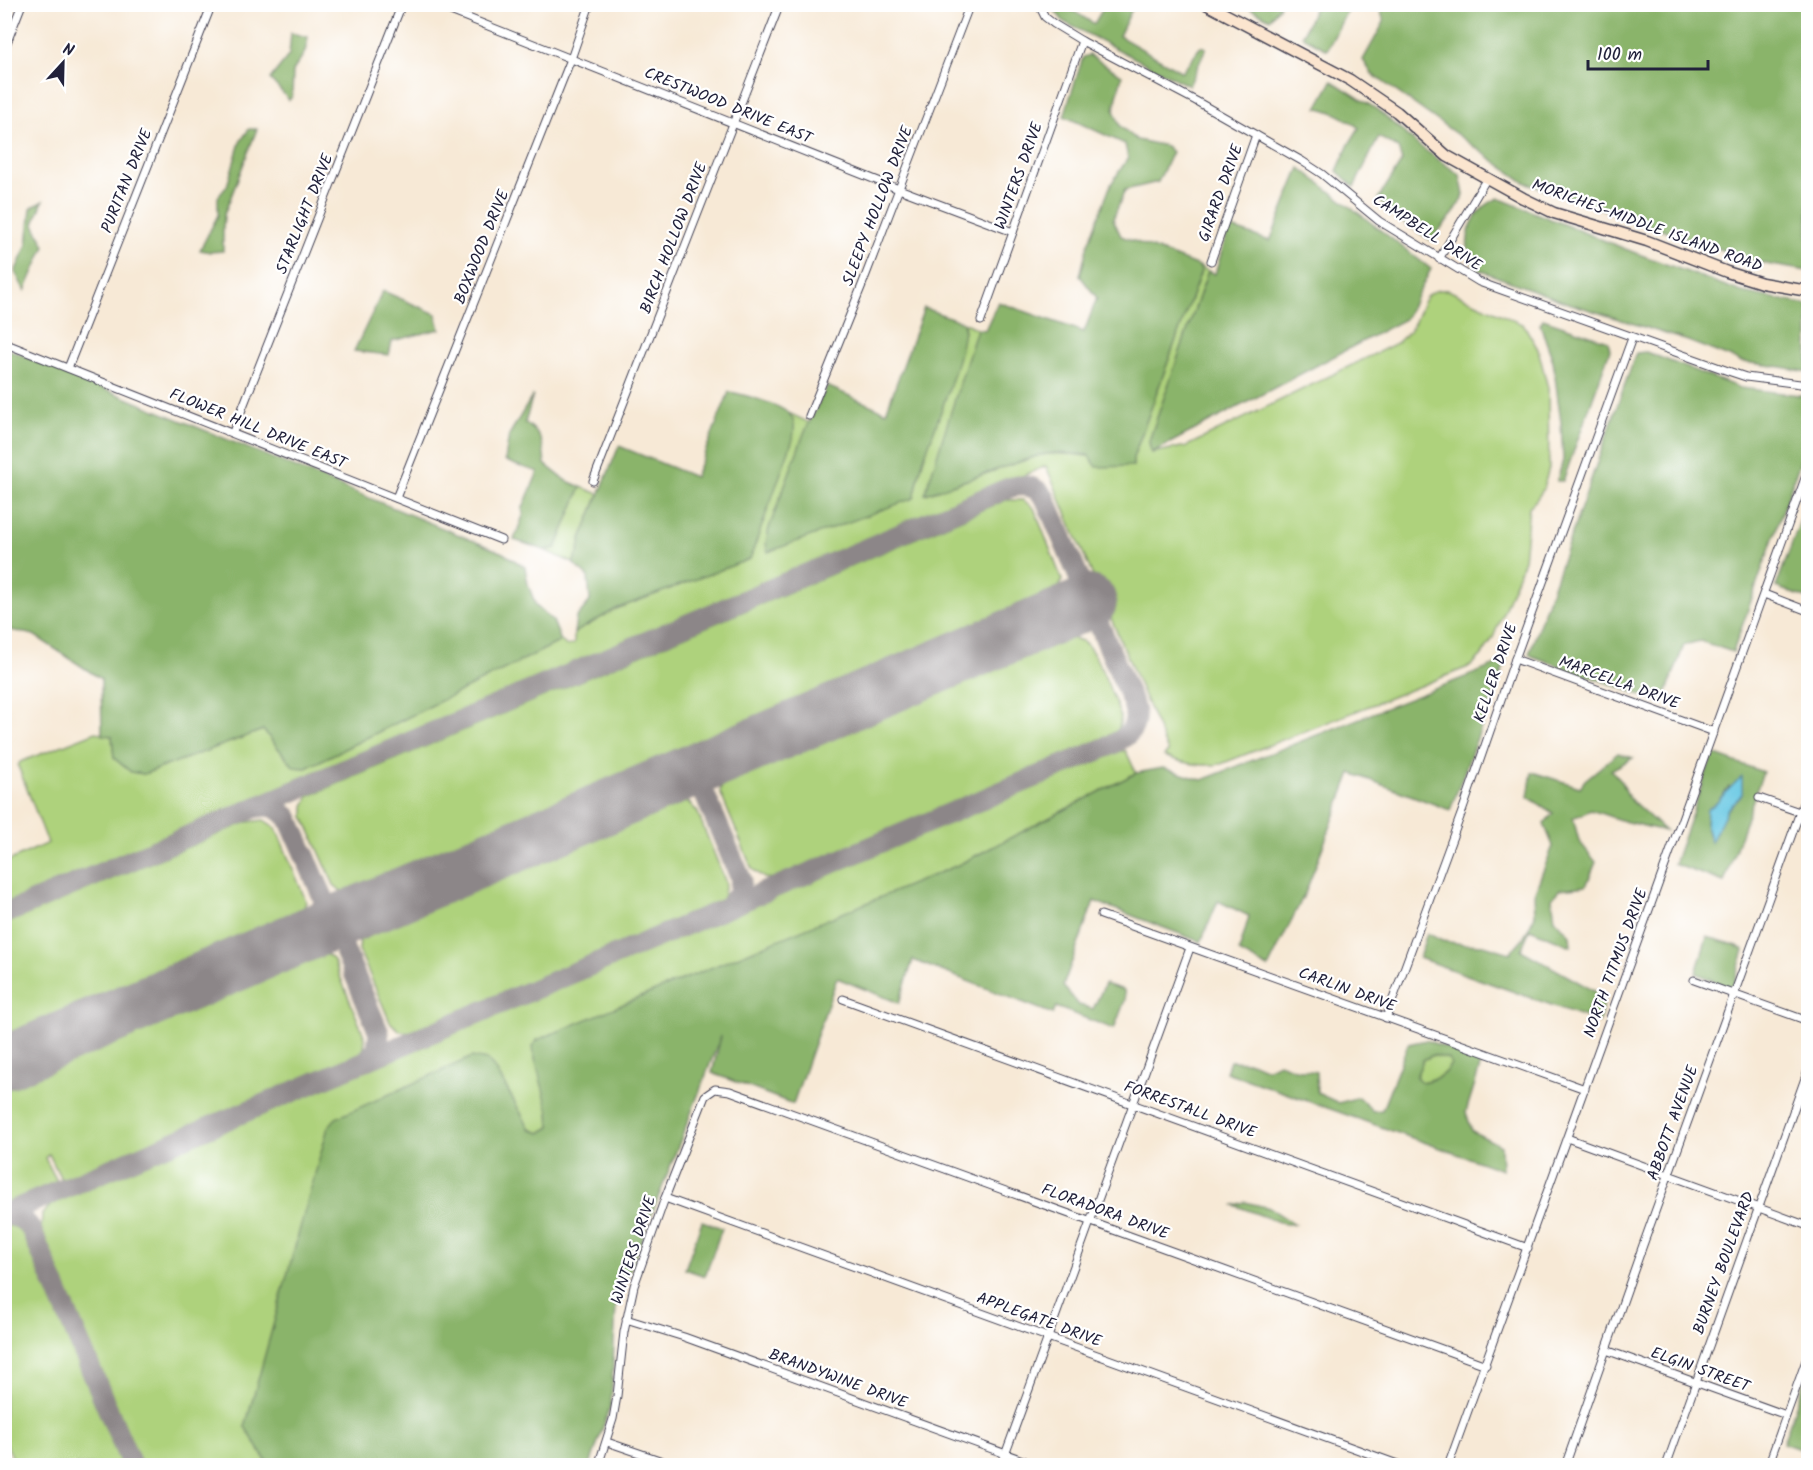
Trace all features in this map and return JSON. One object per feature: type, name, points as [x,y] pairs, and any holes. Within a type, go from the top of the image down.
[{"type":"main road","name":"MORICHES-MIDDLE ISLAND ROAD","points":[[1206,4],[1357,85],[1397,112],[1447,156],[1554,213],[1647,240],[1727,272],[1762,283],[1809,291]]},
{"type":"street","points":[[4,50],[22,4]]},
{"type":"street","name":"PURITAN DRIVE","points":[[68,368],[212,4]]},
{"type":"street","name":"STARLIGHT DRIVE","points":[[233,432],[402,4]]},
{"type":"street","name":"CRESTWOOD DRIVE EAST","points":[[433,4],[1013,232]]},
{"type":"street","name":"BOXWOOD DRIVE","points":[[396,498],[571,59],[590,4]]},
{"type":"street","name":"BIRCH HOLLOW DRIVE","points":[[592,481],[780,4]]},
{"type":"street","name":"SLEEPY HOLLOW DRIVE","points":[[808,416],[862,285],[970,4]]},
{"type":"street","name":"CAMPBELL DRIVE","points":[[1042,4],[1041,9],[1045,17],[1082,41],[1177,90],[1322,174],[1379,221],[1479,282],[1746,377],[1809,385]]},
{"type":"street","name":"WINTERS DRIVE","points":[[981,321],[1082,41]]},
{"type":"street","name":"GIRARD DRIVE","points":[[1211,261],[1256,135]]},
{"type":"street","points":[[1439,259],[1487,178]]},
{"type":"street","name":"KELLER DRIVE","points":[[1386,1018],[1632,338]]},
{"type":"street","name":"FLOWER HILL DRIVE EAST","points":[[4,343],[501,540]]},
{"type":"street","name":"NORTH TITMUS DRIVE","points":[[1448,1466],[1809,470]]},
{"type":"street","points":[[1764,594],[1809,610]]},
{"type":"street","name":"MARCELLA DRIVE","points":[[1515,659],[1714,732]]},
{"type":"street","name":"ABBOTT AVENUE","points":[[1564,1466],[1809,790]]},
{"type":"street","points":[[1759,798],[1809,815]]},
{"type":"street","name":"CARLIN DRIVE","points":[[1101,915],[1585,1089]]},
{"type":"street","points":[[1001,1466],[1190,948]]},
{"type":"street","points":[[1694,980],[1809,1020]]},
{"type":"street","name":"FORRESTALL DRIVE","points":[[843,999],[1528,1248]]},
{"type":"street","name":"BURNEY BOULEVARD","points":[[1666,1466],[1809,1070]]},
{"type":"street","name":"WINTERS DRIVE","points":[[598,1466],[607,1442],[617,1396],[626,1320],[634,1286],[705,1096],[715,1089]]},
{"type":"street","name":"FLORADORA DRIVE","points":[[715,1089],[730,1091],[1486,1365]]},
{"type":"street","points":[[1567,1138],[1809,1226]]},
{"type":"street","name":"APPLEGATE DRIVE","points":[[665,1198],[1403,1466]]},
{"type":"street","name":"BRANDYWINE DRIVE","points":[[626,1320],[684,1337],[1039,1466]]},
{"type":"street","name":"ELGIN STREET","points":[[1606,1350],[1786,1415]]},
{"type":"street","points":[[1768,1466],[1809,1355]]},
{"type":"street","points":[[607,1442],[677,1466]]},
{"type":"green space","points":[[1280,4],[1270,19],[1243,5]]},
{"type":"green space","points":[[1050,5],[1068,8],[1094,24],[1105,5],[1134,5],[1119,36],[1182,72],[1201,46],[1206,48],[1189,86],[1064,22]]},
{"type":"green space","points":[[1316,5],[1350,5],[1327,50],[1302,36]]},
{"type":"green space","points":[[1379,5],[1808,5],[1808,271],[1760,263],[1524,182],[1372,74],[1363,60],[1384,22]]},
{"type":"green space","points":[[291,33],[308,37],[305,52],[293,71],[292,97],[289,100],[270,79],[289,55]]},
{"type":"green space","points":[[1089,55],[1122,75],[1114,110],[1120,126],[1137,140],[1166,146],[1172,152],[1158,182],[1125,190],[1113,219],[1121,236],[1199,266],[1201,271],[1133,458],[1133,466],[1097,467],[1088,455],[1055,453],[1040,455],[925,494],[977,329],[985,330],[998,302],[1084,332],[1097,298],[1080,276],[1088,244],[1111,184],[1128,158],[1125,144],[1064,116],[1083,57]]},
{"type":"green space","points":[[1332,81],[1378,110],[1418,145],[1460,175],[1464,195],[1454,213],[1431,240],[1397,218],[1378,199],[1402,161],[1398,148],[1379,137],[1354,187],[1337,171],[1359,128],[1339,115],[1317,108]]},
{"type":"green space","points":[[249,129],[257,129],[224,215],[223,251],[200,250],[218,215],[218,197],[227,186],[240,142]]},
{"type":"green space","points":[[1300,168],[1431,269],[1405,319],[1151,453],[1149,441],[1208,271],[1215,274],[1229,227],[1270,241]]},
{"type":"green space","points":[[1498,198],[1633,252],[1742,292],[1808,305],[1808,372],[1742,362],[1688,341],[1565,302],[1479,270],[1470,256],[1469,231],[1482,209]]},
{"type":"green space","points":[[43,201],[34,224],[45,246],[25,291],[15,272],[27,245],[31,208]]},
{"type":"green space","points":[[1199,266],[1208,271],[1149,441],[1151,453],[1187,446],[1397,343],[1411,329],[1423,301],[1432,292],[1448,290],[1524,325],[1538,349],[1548,388],[1549,468],[1543,490],[1529,507],[1524,560],[1493,638],[1482,655],[1471,666],[1221,764],[1192,764],[1164,756],[1168,752],[1046,466],[586,661],[582,659],[575,662],[573,667],[5,907],[4,863],[48,843],[18,766],[20,762],[96,732],[112,736],[114,758],[131,772],[144,774],[263,730],[294,767],[306,768],[561,641],[567,646],[574,644],[574,633],[616,609],[750,559],[794,423],[789,413],[810,423],[804,433],[870,513],[914,498],[922,464],[965,329],[963,322],[977,329],[926,494],[1040,455],[1075,455],[1133,466],[1133,458],[1201,271]]},
{"type":"green space","points":[[383,291],[436,314],[440,329],[392,341],[389,355],[354,351]]},
{"type":"green space","points":[[924,308],[963,322],[964,332],[956,368],[923,461],[914,498],[768,552],[766,544],[769,528],[804,433],[827,386],[886,412]]},
{"type":"green space","points":[[1543,319],[1608,341],[1610,350],[1563,481],[1557,481],[1563,460],[1561,423],[1553,361],[1540,324]]},
{"type":"green space","points":[[5,348],[503,553],[525,567],[536,606],[553,621],[561,641],[306,768],[294,767],[263,730],[144,774],[131,772],[114,758],[112,736],[102,735],[101,679],[34,635],[5,629]]},
{"type":"green space","points":[[1646,352],[1740,388],[1808,396],[1808,439],[1733,652],[1700,641],[1684,645],[1667,691],[1658,701],[1529,654],[1636,353]]},
{"type":"green space","points":[[729,392],[772,404],[787,412],[794,424],[793,439],[750,559],[616,609],[574,633],[576,618],[590,601],[588,577],[573,563],[619,446],[695,477]]},
{"type":"green space","points":[[533,395],[525,423],[541,440],[545,464],[565,480],[581,487],[556,548],[544,550],[514,540],[524,513],[522,510],[538,472],[505,460],[509,435]]},
{"type":"green space","points":[[581,487],[599,494],[573,563],[544,550],[556,548]]},
{"type":"green space","points":[[1808,499],[1808,599],[1776,587]]},
{"type":"green space","points":[[1006,500],[1023,500],[1034,508],[1062,580],[1057,594],[1045,604],[360,893],[345,894],[334,885],[304,817],[304,806],[309,796]]},
{"type":"green space","points":[[1053,637],[1082,641],[1093,653],[1121,717],[1119,728],[1111,737],[776,879],[764,878],[752,869],[720,792],[722,783],[733,775]]},
{"type":"green space","points":[[1506,661],[1450,810],[1351,773],[1306,891],[1268,968],[1239,952],[1249,916],[1218,901],[1201,942],[1094,901],[1063,986],[1079,1005],[1093,1009],[1105,984],[1124,990],[1125,1000],[1114,1029],[1056,1007],[1053,1014],[913,960],[899,1003],[837,978],[793,1104],[712,1073],[721,1036],[616,1306],[611,1404],[590,1465],[269,1465],[245,1427],[328,1127],[336,1118],[472,1057],[487,1060],[496,1070],[530,1129],[540,1133],[550,1127],[549,1112],[534,1055],[533,1046],[537,1040],[958,865],[1136,773],[1163,768],[1202,780]]},
{"type":"green space","points":[[1118,751],[1126,751],[1136,773],[958,865],[549,1112],[550,1127],[540,1133],[530,1129],[496,1070],[259,1450],[269,1465],[140,1465],[41,1230],[42,1214],[52,1204]]},
{"type":"green space","points":[[1618,753],[1633,758],[1611,770],[1622,782],[1629,798],[1665,831],[1623,821],[1591,810],[1573,818],[1579,841],[1596,862],[1586,886],[1560,889],[1552,898],[1555,919],[1570,935],[1571,946],[1530,929],[1521,950],[1605,997],[1599,1022],[1419,958],[1427,933],[1442,941],[1484,945],[1510,953],[1524,937],[1535,915],[1534,894],[1553,846],[1544,824],[1553,813],[1528,797],[1532,772],[1580,787],[1585,780]]},
{"type":"green space","points":[[1713,754],[1763,772],[1724,882],[1674,864]],"holes":[[[1729,787],[1742,794],[1727,810],[1710,840],[1706,826],[1707,810]]]},
{"type":"green space","points":[[671,800],[687,801],[697,811],[726,883],[723,898],[715,906],[414,1033],[400,1031],[390,1022],[359,950],[360,939],[369,929]]},
{"type":"green space","points":[[264,820],[276,828],[306,901],[303,913],[293,921],[5,1045],[5,924],[247,822]]},
{"type":"green space","points":[[1707,937],[1744,950],[1733,986],[1727,987],[1696,973]]},
{"type":"green space","points":[[310,953],[326,954],[333,959],[365,1038],[364,1049],[357,1056],[65,1181],[61,1179],[49,1154],[45,1158],[58,1183],[5,1206],[5,1084]]},
{"type":"green space","points":[[1426,1040],[1475,1059],[1481,1064],[1466,1112],[1472,1131],[1501,1146],[1502,1170],[1226,1072],[1230,1061],[1251,1062],[1267,1069],[1279,1063],[1295,1069],[1316,1072],[1317,1093],[1339,1103],[1358,1097],[1373,1111],[1382,1110],[1408,1044]],"holes":[[[1433,1055],[1449,1059],[1451,1064],[1439,1077],[1421,1082],[1416,1077],[1423,1060]]]},
{"type":"green space","points":[[1433,1055],[1449,1059],[1451,1064],[1438,1077],[1421,1082],[1416,1077],[1423,1060]]},
{"type":"green space","points":[[1245,1202],[1270,1208],[1294,1224],[1284,1224],[1234,1205]]},
{"type":"green space","points":[[702,1221],[722,1228],[705,1276],[685,1269]]},
{"type":"green space","points":[[5,1225],[16,1227],[25,1236],[122,1465],[16,1465],[4,1439]]},
{"type":"green space","points":[[1808,1370],[1808,1452],[1783,1443]]},
{"type":"water","points":[[1742,777],[1742,794],[1727,810],[1711,842],[1706,826],[1707,810]]},
{"type":"taxiway","points":[[4,914],[1011,487],[1030,487],[1045,498],[1135,712],[1132,729],[1111,745],[4,1214]]},
{"type":"taxiway","points":[[705,795],[706,775],[720,759]]},
{"type":"taxiway","points":[[671,780],[691,782],[705,795],[741,879],[739,893],[728,907]]},
{"type":"taxiway","points":[[258,807],[274,807],[288,817],[323,897],[324,908],[321,917],[309,933]]},
{"type":"taxiway","points":[[357,913],[345,930],[343,943],[379,1033],[377,1048],[366,1061]]},
{"type":"taxiway","points":[[4,1215],[20,1218],[31,1229],[132,1466]]},
{"type":"runway","points":[[4,1063],[1090,602]]}]
